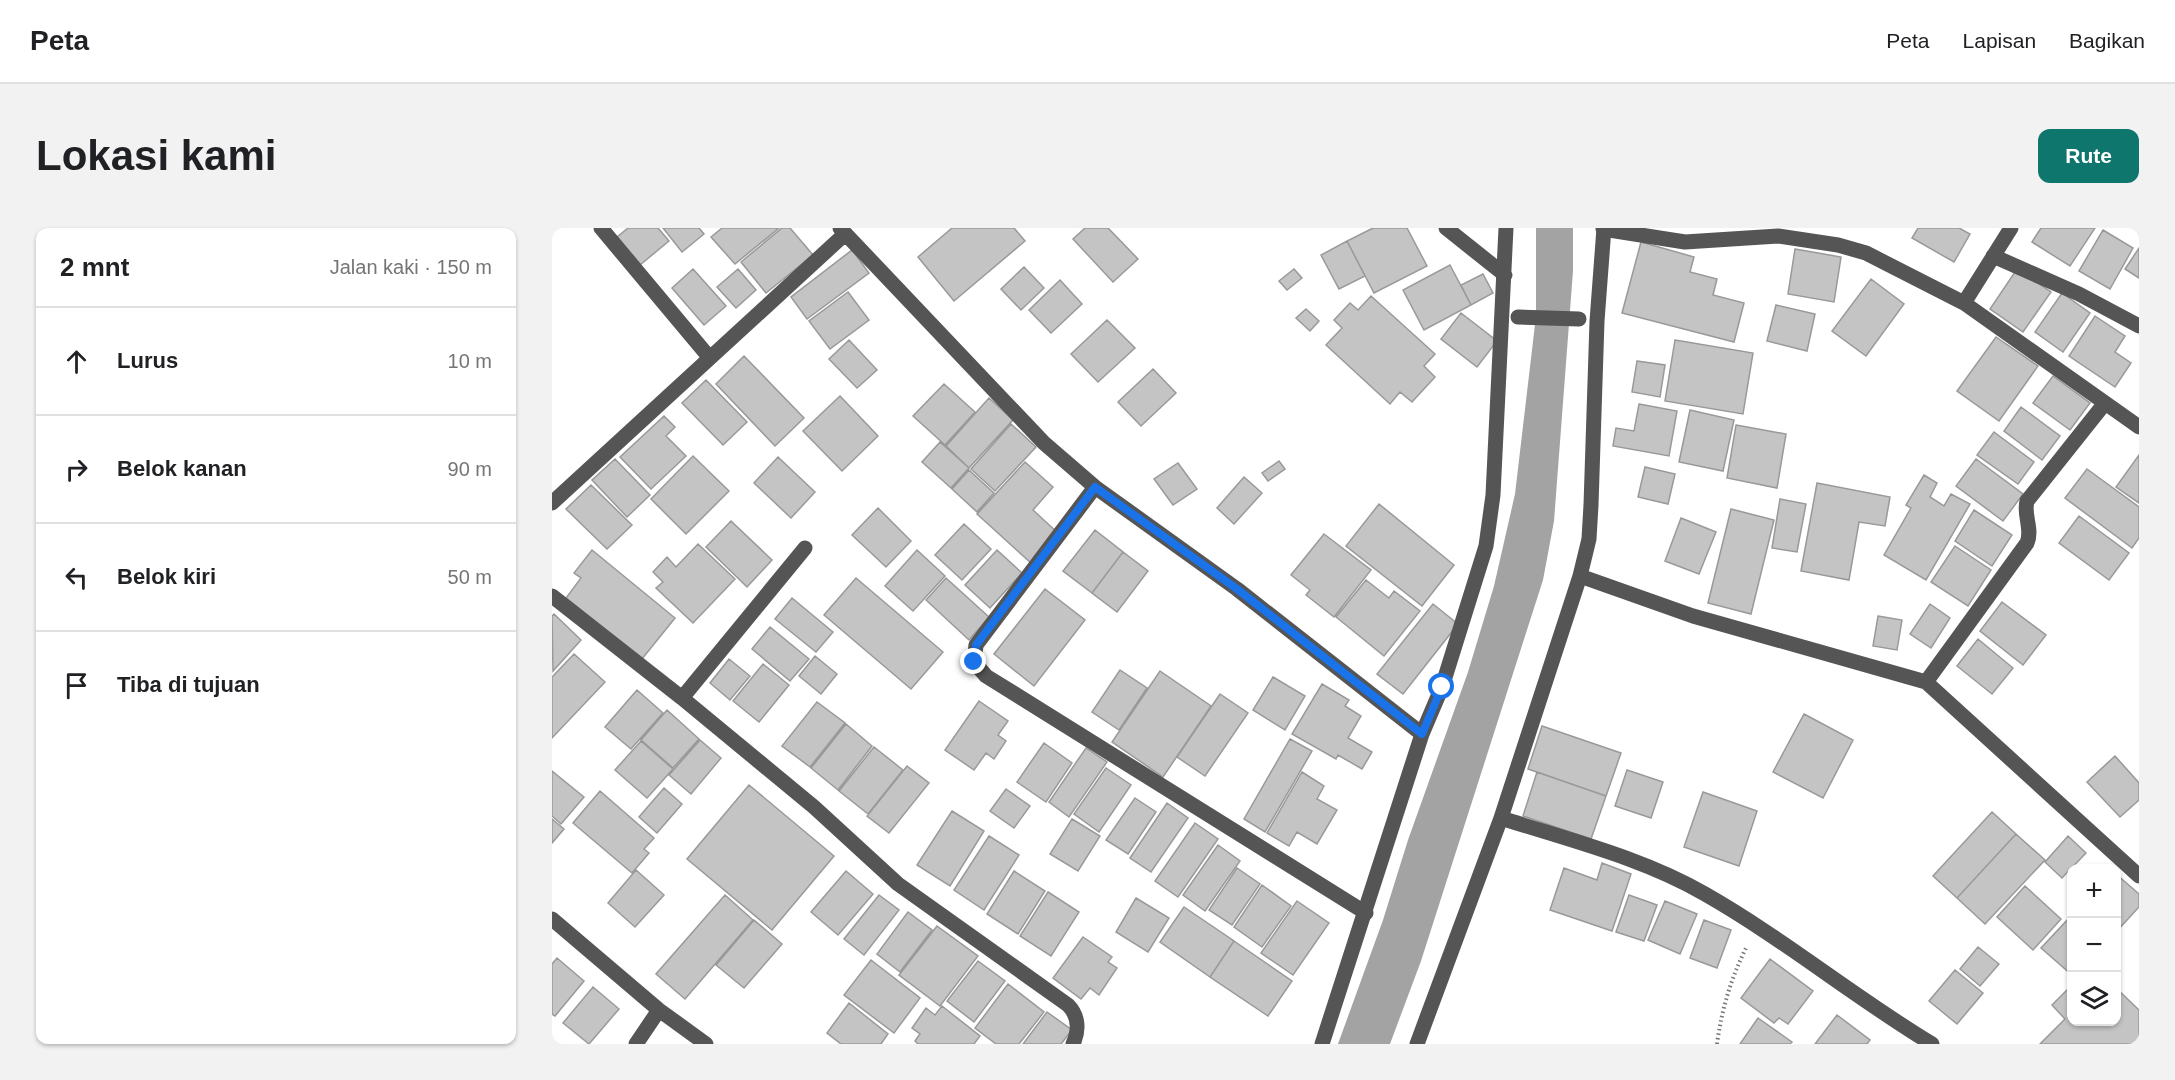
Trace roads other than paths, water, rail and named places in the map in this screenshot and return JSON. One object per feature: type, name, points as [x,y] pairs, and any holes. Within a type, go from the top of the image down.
[{"type":"street","points":[[601,228],[709,357]]},
{"type":"street","points":[[1446,228],[1504,275]]},
{"type":"street","points":[[1322,1044],[1422,734],[1442,687],[1486,546],[1493,495],[1506,228]]},
{"type":"street","points":[[1964,303],[2011,228]]},
{"type":"street","points":[[1417,1044],[1501,818],[1580,576],[1589,539],[1597,321],[1604,229],[1685,242],[1779,232],[1866,253],[1964,303],[2139,427]]},
{"type":"street","points":[[552,503],[843,231],[1028,427],[1095,487],[1237,589],[1422,734]]},
{"type":"street","points":[[1993,256],[2079,294],[2139,326]]},
{"type":"street","points":[[1518,317],[1579,319]]},
{"type":"street","points":[[1926,682],[2027,543],[2030,536],[2024,511],[2027,501],[2105,403]]},
{"type":"street","points":[[1095,487],[976,645],[974,662],[986,676],[1366,913]]},
{"type":"street","points":[[682,698],[805,548]]},
{"type":"street","points":[[1580,576],[1692,616],[1926,682],[2139,876]]},
{"type":"street","points":[[552,596],[682,698],[814,807],[898,884],[1068,1005],[1077,1022],[1077,1035],[1073,1044]]},
{"type":"street","points":[[1501,818],[1643,866],[1703,893],[1757,926],[1882,1014],[1932,1044]]},
{"type":"street","points":[[552,919],[658,1010],[706,1044]]},
{"type":"street","points":[[636,1044],[658,1010]]}]
